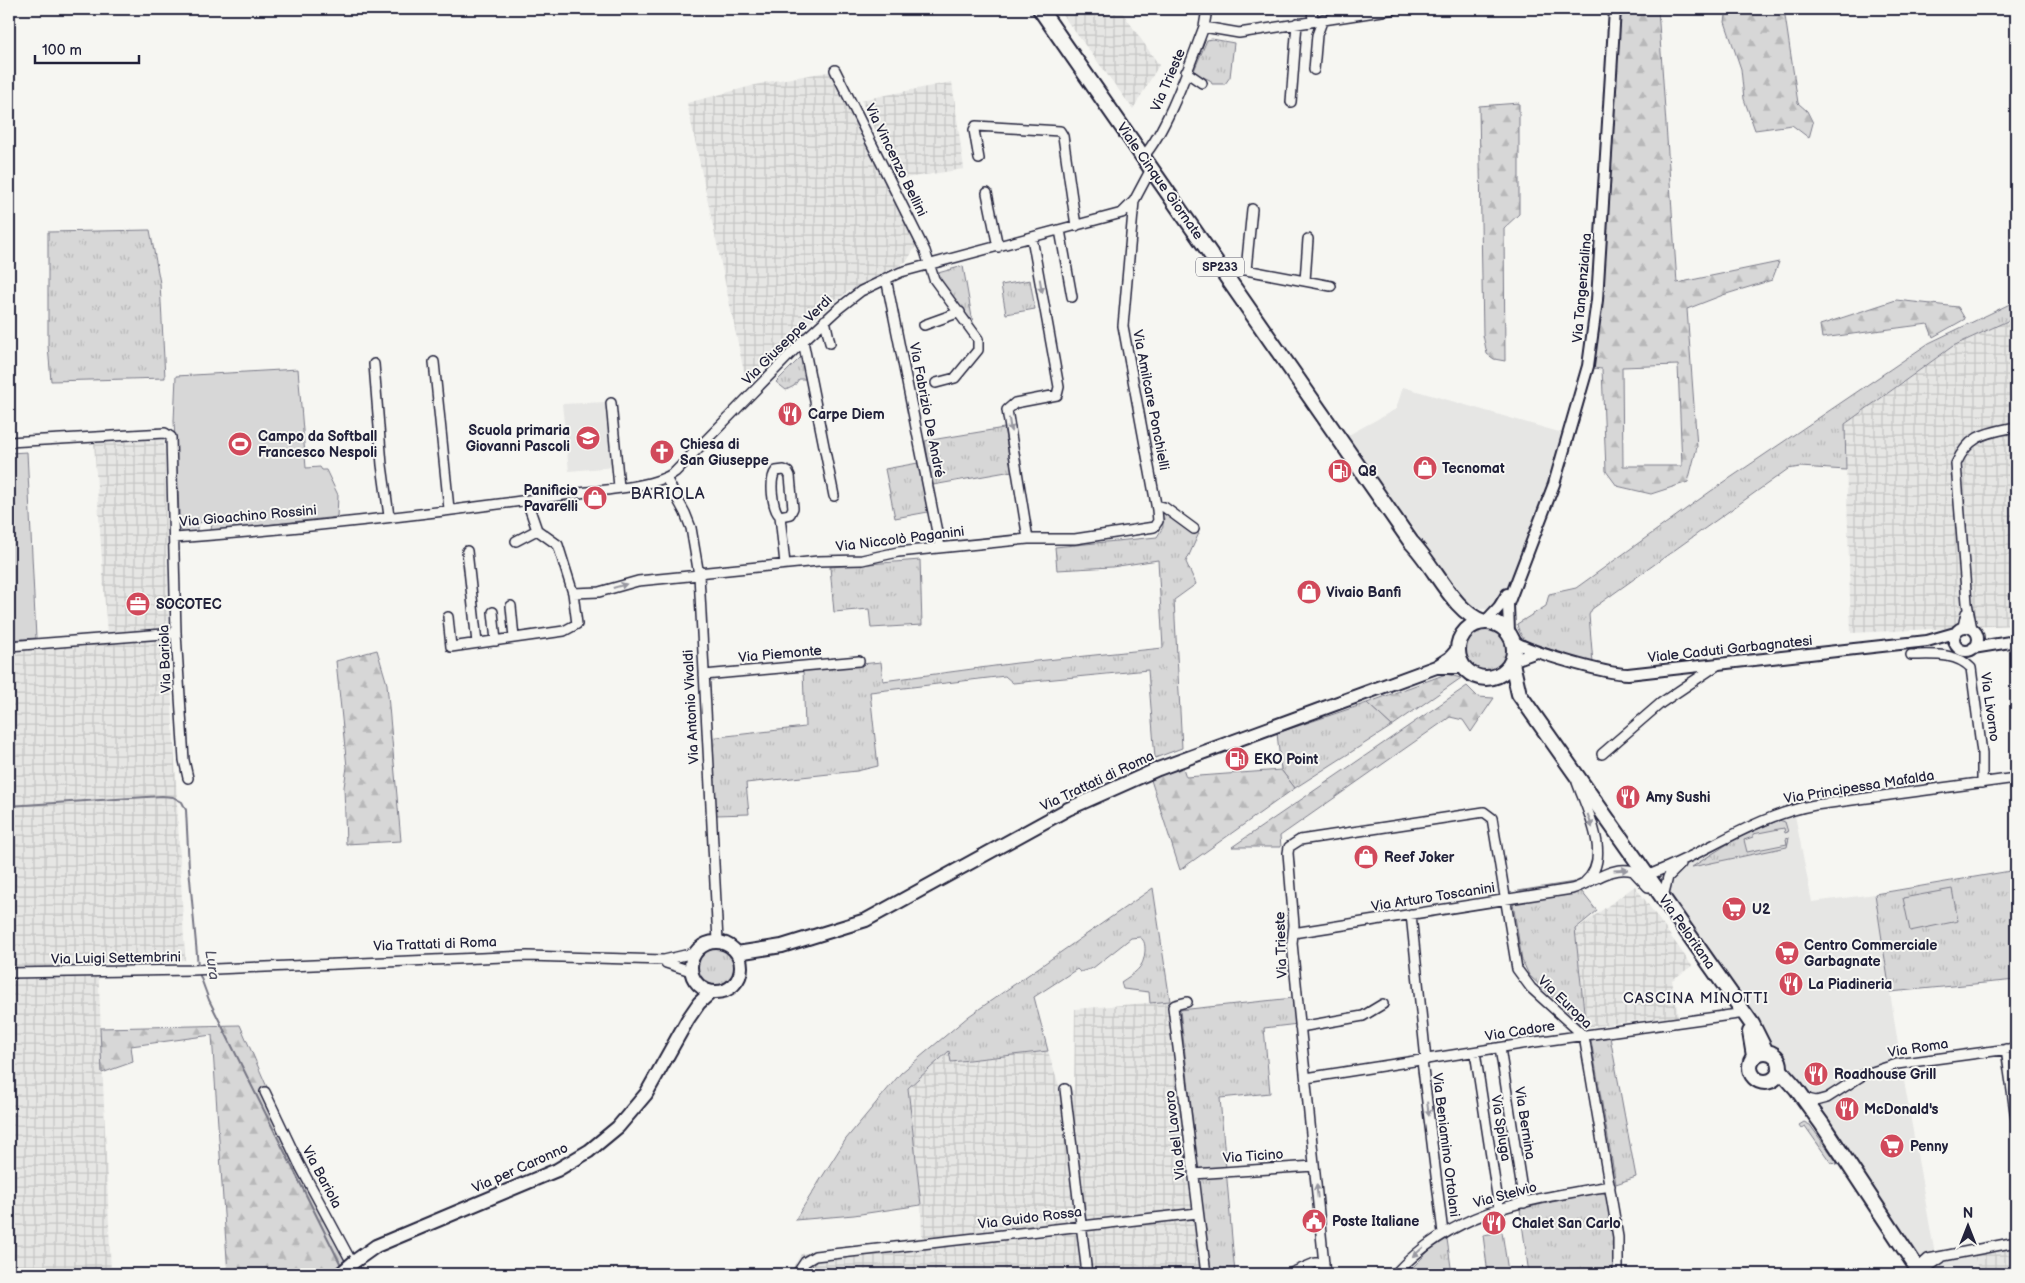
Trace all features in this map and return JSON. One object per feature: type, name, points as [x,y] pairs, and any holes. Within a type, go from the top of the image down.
[{"type":"main road","name":"Viale Cinque Giornate","points":[[1040,9],[1411,542]]},
{"type":"main road","points":[[1411,542],[1424,555],[1460,608],[1472,617],[1495,624],[1511,637],[1514,650],[1512,662],[1501,674],[1488,678],[1472,675],[1463,667],[1458,617],[1419,558],[1411,542]]},
{"type":"main road","points":[[1460,642],[1471,626],[1484,622]]},
{"type":"main road","name":"Via Trattati di Roma","points":[[741,968],[755,958],[782,946],[866,920],[1068,809],[1158,769],[1436,667],[1450,658],[1460,642]]},
{"type":"main road","name":"Via Peloritana","points":[[1512,662],[1519,694]]},
{"type":"main road","name":"Via Trattati di Roma","points":[[1436,667],[1463,667]]},
{"type":"main road","name":"Via Peloritana","points":[[1488,678],[1504,683],[1519,694],[1756,1030],[1760,1054]]},
{"type":"main road","name":"Via Peloritana","points":[[1638,864],[1648,876],[1738,1014],[1760,1054]]},
{"type":"main road","points":[[718,941],[729,945],[738,953],[741,968],[736,982],[724,990],[712,992],[699,1003],[688,1019],[696,991],[692,976],[694,953],[704,944],[718,941]]},
{"type":"main road","name":"Via Trattati di Roma","points":[[738,953],[782,946]]},
{"type":"main road","points":[[692,976],[702,988],[712,992]]},
{"type":"main road","name":"Via per Caronno","points":[[340,1274],[376,1246],[577,1160],[618,1127],[646,1094],[688,1019]]},
{"type":"main road","points":[[1776,1075],[1762,1082],[1754,1077],[1750,1068],[1760,1054],[1776,1057],[1776,1075],[1795,1096],[1840,1163],[1857,1184],[1864,1189]]},
{"type":"main road","points":[[1776,1075],[1802,1098],[1919,1272]]},
{"type":"street","name":"Via Trieste","points":[[1143,157],[1152,148],[1162,130],[1204,27],[1208,9]]},
{"type":"street","points":[[1312,9],[1313,21]]},
{"type":"street","points":[[1204,27],[1235,33],[1395,9]]},
{"type":"street","name":"Via Tangenzialina","points":[[1511,637],[1508,604],[1554,484],[1588,366],[1597,300],[1615,9]]},
{"type":"street","points":[[1314,70],[1316,42],[1323,19]]},
{"type":"street","points":[[1291,102],[1297,23]]},
{"type":"street","name":"Via Vincenzo Bellini","points":[[835,70],[925,251],[934,279],[976,334],[978,350],[955,378],[936,383]]},
{"type":"street","points":[[1186,72],[1202,83]]},
{"type":"street","points":[[979,159],[974,130],[976,126],[1060,131],[1063,136],[1076,226]]},
{"type":"street","name":"Via Giuseppe Verdi","points":[[527,500],[619,487],[666,478],[675,472],[803,341],[825,320],[861,291],[886,278],[929,264],[1122,213],[1134,201],[1152,169]]},
{"type":"street","points":[[987,193],[998,247]]},
{"type":"street","name":"Via Amilcare Ponchielli","points":[[1075,539],[1154,526],[1158,521],[1123,326],[1134,201]]},
{"type":"street","points":[[1246,270],[1252,209]]},
{"type":"street","points":[[1060,230],[1072,297]]},
{"type":"street","points":[[1028,539],[1007,410],[1015,403],[1057,395],[1059,387],[1032,238]]},
{"type":"street","points":[[1305,281],[1308,239]]},
{"type":"street","points":[[1224,274],[1235,270],[1246,270],[1331,286]]},
{"type":"street","name":"Via Fabrizio De André","points":[[886,278],[940,547]]},
{"type":"street","points":[[924,325],[960,312]]},
{"type":"street","points":[[825,320],[830,343]]},
{"type":"street","points":[[803,341],[834,496]]},
{"type":"street","points":[[434,362],[449,509]]},
{"type":"street","points":[[374,364],[382,465],[390,516]]},
{"type":"street","points":[[612,403],[619,487]]},
{"type":"street","points":[[1958,648],[1954,641],[1966,631],[1967,603],[1956,464],[1962,450],[1970,442],[1983,434],[2016,427]]},
{"type":"street","name":"Via Gioachino Rossini","points":[[9,442],[168,433],[171,440],[175,538],[527,500]]},
{"type":"street","points":[[780,516],[790,514],[794,508],[790,476],[788,472],[780,470],[776,471],[772,478],[775,510],[780,516],[785,564]]},
{"type":"street","name":"Via Antonio Vivaldi","points":[[666,478],[680,500],[691,528],[698,574],[718,941]]},
{"type":"street","points":[[448,617],[451,647],[564,631],[574,626],[577,620],[573,593],[558,545],[537,530],[527,500]]},
{"type":"street","points":[[1156,505],[1164,507],[1194,529]]},
{"type":"street","points":[[516,541],[537,530]]},
{"type":"street","name":"Via Bariola","points":[[175,538],[176,634],[184,760],[188,778]]},
{"type":"street","name":"Via Niccolò Paganini","points":[[573,593],[599,592],[638,581],[785,564],[862,560],[898,552],[940,547],[1028,539],[1075,539]]},
{"type":"street","points":[[467,551],[477,643]]},
{"type":"street","name":"Via Tangenzialina","points":[[1484,622],[1505,600],[1524,560]]},
{"type":"street","points":[[511,606],[514,638]]},
{"type":"street","points":[[493,612],[496,641]]},
{"type":"street","points":[[1966,631],[1986,639],[2003,642]]},
{"type":"street","points":[[1966,631],[1977,640],[1972,648]]},
{"type":"street","name":"Viale Caduti Garbagnatesi","points":[[1511,637],[1538,652],[1624,674],[1927,641],[1966,631]]},
{"type":"street","points":[[9,646],[176,634]]},
{"type":"street","name":"Viale Caduti Garbagnatesi","points":[[1927,641],[1965,650],[1972,648]]},
{"type":"street","points":[[1972,648],[2016,641]]},
{"type":"street","points":[[1512,662],[1538,652]]},
{"type":"street","name":"Via Livorno","points":[[1911,654],[1945,655],[1963,662],[1971,668],[1982,753],[1982,783]]},
{"type":"street","name":"Via Piemonte","points":[[704,675],[859,660]]},
{"type":"street","points":[[1602,754],[1661,703],[1719,664]]},
{"type":"street","points":[[1575,775],[1598,850],[1595,871],[1577,888]]},
{"type":"street","name":"Via Principessa Mafalda","points":[[1648,876],[1687,859],[1744,828],[1787,811],[1842,801],[2016,778]]},
{"type":"street","name":"Via Trieste","points":[[1325,1274],[1292,944],[1294,916],[1288,853],[1294,843],[1472,813],[1488,814]]},
{"type":"street","name":"Via Europa","points":[[1488,814],[1493,824],[1514,956],[1519,974],[1531,988],[1584,1036],[1618,1237],[1618,1274]]},
{"type":"street","name":"Via Principessa Mafalda","points":[[1661,897],[1668,877],[1687,859]]},
{"type":"street","name":"Via Arturo Toscanini","points":[[1293,933],[1577,888],[1614,870],[1627,869],[1636,872],[1661,897]]},
{"type":"street","name":"Via Beniamino Ortolani","points":[[1410,914],[1443,1232]]},
{"type":"street","name":"Via Trattati di Roma","points":[[223,969],[527,956],[648,961],[672,960],[694,953]]},
{"type":"street","name":"Via Trattati di Roma","points":[[648,961],[677,965],[692,976]]},
{"type":"street","name":"Via Luigi Settembrini","points":[[9,973],[223,969]]},
{"type":"street","name":"Via del Lavoro","points":[[1186,1002],[1173,1007],[1206,1274]]},
{"type":"street","points":[[1300,1027],[1363,1016],[1383,1004]]},
{"type":"street","name":"Via Cadore","points":[[1306,1078],[1738,1014]]},
{"type":"street","name":"Via Bernina","points":[[1500,1048],[1524,1203]]},
{"type":"street","name":"Via Roma","points":[[1802,1098],[1816,1100],[1833,1096],[1857,1078],[1891,1065],[2016,1048]]},
{"type":"street","points":[[2006,1049],[2016,1118]]},
{"type":"street","name":"Via Spluga","points":[[1476,1052],[1499,1208]]},
{"type":"street","points":[[1065,1089],[1087,1274]]},
{"type":"street","name":"Via Bariola","points":[[265,1092],[299,1164],[358,1274]]},
{"type":"street","name":"Via Ticino","points":[[1193,1174],[1314,1166]]},
{"type":"street","name":"Via Stelvio","points":[[1395,1274],[1443,1232],[1480,1214],[1499,1208],[1610,1186]]},
{"type":"street","name":"Via Guido Rossa","points":[[797,1274],[805,1262],[815,1256],[1198,1213]]},
{"type":"street","points":[[1919,1272],[1943,1257],[2016,1242]]},
{"type":"street","points":[[1289,1274],[1315,1263],[1324,1262]]},
{"type":"shaded area","points":[[1058,9],[1120,9],[1159,65],[1133,109]]},
{"type":"shaded area","points":[[834,71],[916,246],[907,261],[846,293],[792,337],[746,381],[687,103],[767,82]]},
{"type":"shaded area","points":[[952,82],[964,169],[899,179],[861,100]]},
{"type":"shaded area","points":[[2016,317],[2016,625],[1851,633],[1845,424],[1953,346]]},
{"type":"shaded area","points":[[1403,387],[1566,434],[1504,595],[1488,609],[1470,608],[1445,577],[1415,530],[1343,438],[1396,409]]},
{"type":"shaded area","name":"Scuola primaria Giovanni Pascoli","points":[[607,402],[614,467],[569,471],[562,404]]},
{"type":"shaded area","points":[[164,440],[169,645],[185,960],[98,963],[111,1274],[9,1274],[9,640],[107,634],[94,443]]},
{"type":"shaded area","points":[[1794,810],[1812,902],[1875,894],[1901,1064],[1935,1255],[1916,1260],[1777,1056],[1767,1051],[1664,893],[1666,886],[1688,861]]},
{"type":"shaded area","points":[[1635,886],[1692,966],[1672,980],[1678,1016],[1587,1027],[1575,930]]},
{"type":"shaded area","points":[[1170,1001],[1200,1274],[789,1274],[801,1254],[922,1237],[921,1205],[908,1088],[949,1051],[951,1062],[1048,1051],[1061,1092],[1074,1090],[1075,1009]]},
{"type":"shaded area","points":[[2016,1243],[2016,1274],[1979,1274],[1973,1251]]},
{"type":"shaded area","points":[[1973,1251],[1979,1274],[1926,1274],[1943,1259]]},
{"type":"green space","points":[[1620,9],[1658,9],[1677,283],[1779,262],[1772,280],[1723,295],[1687,309],[1697,447],[1688,482],[1651,494],[1617,486],[1606,471],[1602,369],[1593,368],[1598,332]],"holes":[[[1678,365],[1682,466],[1623,466],[1622,367]]]},
{"type":"green space","points":[[1727,9],[1784,9],[1798,103],[1807,111],[1813,123],[1809,138],[1792,125],[1755,130],[1744,99],[1741,69],[1725,22]]},
{"type":"green space","points":[[1212,39],[1234,43],[1230,77],[1225,84],[1212,84],[1210,80],[1193,73],[1207,40]]},
{"type":"green space","points":[[1519,103],[1519,214],[1504,228],[1505,361],[1494,359],[1487,354],[1483,335],[1479,106]]},
{"type":"green space","points":[[150,230],[160,283],[165,378],[51,381],[48,346],[48,232]]},
{"type":"green space","points":[[963,266],[973,323],[937,276],[938,273]]},
{"type":"green space","points":[[1030,280],[1035,309],[1006,314],[1001,285]]},
{"type":"green space","points":[[2014,297],[2016,297],[2016,317],[1953,346],[1845,424],[1846,470],[1800,467],[1788,469],[1592,609],[1589,615],[1593,663],[1533,646],[1522,637],[1517,624],[1546,606],[1549,594],[1576,588],[1711,491],[1929,343],[2014,302]]},
{"type":"green space","points":[[1896,300],[1958,307],[1965,319],[1933,337],[1928,324],[1822,338],[1820,325]]},
{"type":"green space","points":[[803,355],[808,379],[799,379],[794,386],[786,390],[776,382]]},
{"type":"green space","name":"Campo da Softball Francesco Nespoli","points":[[298,369],[306,468],[320,467],[322,470],[326,470],[338,495],[337,517],[211,531],[212,522],[204,520],[197,525],[197,532],[185,533],[180,530],[174,421],[176,376]]},
{"type":"green space","points":[[1004,428],[1012,471],[933,485],[925,441]]},
{"type":"green space","points":[[27,452],[36,638],[9,640],[9,453]]},
{"type":"green space","points":[[918,463],[928,512],[895,518],[885,469]]},
{"type":"green space","points":[[1165,509],[1199,533],[1186,562],[1196,584],[1174,600],[1182,748],[1155,758],[1148,670],[1013,683],[1005,676],[870,692],[878,766],[857,771],[746,783],[749,814],[716,815],[709,738],[805,727],[803,670],[881,662],[883,681],[1017,663],[1163,648],[1158,560],[1112,567],[1057,570],[1055,547],[1157,537],[1163,527],[1162,513]]},
{"type":"green space","points":[[920,560],[922,625],[871,628],[869,609],[834,612],[830,567]]},
{"type":"green space","points":[[1486,625],[1496,627],[1504,633],[1510,641],[1512,651],[1510,661],[1504,669],[1496,675],[1486,677],[1476,675],[1468,669],[1462,661],[1460,651],[1462,641],[1468,633],[1476,627]]},
{"type":"green space","points":[[377,650],[387,684],[401,841],[346,844],[344,787],[347,767],[336,661]]},
{"type":"green space","points":[[1446,674],[1461,678],[1392,726],[1367,703]]},
{"type":"green space","points":[[1467,686],[1478,697],[1494,698],[1471,732],[1463,720],[1450,717],[1280,836],[1281,847],[1232,847]]},
{"type":"green space","points":[[1367,703],[1392,726],[1295,788],[1281,770],[1277,733]]},
{"type":"green space","points":[[1182,765],[1186,777],[1281,770],[1295,788],[1180,870],[1151,780]]},
{"type":"green space","points":[[1779,820],[1785,822],[1788,832],[1785,833],[1784,828],[1753,834],[1753,837],[1744,840],[1747,852],[1787,844],[1786,839],[1789,838],[1787,847],[1692,867],[1737,838]]},
{"type":"green space","points":[[2016,870],[2016,980],[1890,992],[1875,894]]},
{"type":"green space","points":[[1574,882],[1597,911],[1575,929],[1586,1029],[1529,975],[1522,960],[1512,897],[1518,891]]},
{"type":"green space","points":[[1153,888],[1170,1001],[1150,1003],[1149,992],[1123,989],[1121,982],[1138,970],[1143,962],[1145,945],[1140,937],[1131,938],[1093,968],[1080,972],[1077,969],[1034,997],[1048,1051],[951,1062],[949,1051],[908,1088],[921,1205],[854,1215],[795,1220],[846,1139],[901,1073],[969,1016]]},
{"type":"green space","points":[[1952,889],[1958,921],[1910,931],[1903,898]]},
{"type":"green space","points":[[715,948],[729,953],[734,967],[729,981],[715,986],[701,981],[696,967],[701,953]]},
{"type":"green space","points":[[1293,998],[1298,1024],[1264,1028],[1270,1093],[1220,1098],[1235,1274],[1210,1274],[1180,1010]]},
{"type":"green space","points":[[240,1025],[270,1094],[352,1256],[332,1274],[228,1274],[212,1035],[131,1046],[133,1062],[102,1073],[100,1028]]},
{"type":"green space","points":[[1610,1037],[1636,1177],[1616,1184],[1591,1040]]},
{"type":"green space","points":[[1804,1122],[1810,1125],[1837,1162],[1836,1165],[1833,1162],[1831,1163],[1805,1126],[1801,1128],[1799,1125]]},
{"type":"green space","points":[[1607,1190],[1616,1225],[1617,1274],[1529,1274],[1520,1209]]},
{"type":"green space","points":[[1502,1232],[1508,1271],[1488,1274],[1483,1235]]},
{"type":"green space","points":[[1447,1239],[1452,1274],[1406,1274],[1431,1249]]},
{"type":"waterway","name":"Lura","points":[[9,806],[162,796],[173,797],[182,802],[186,810],[198,966]]},
{"type":"waterway","name":"Lura","points":[[199,973],[209,1000],[341,1265]]},
{"type":"place","name":"Carpe Diem","points":[[790,414]]},
{"type":"place","name":"Scuola primaria Giovanni Pascoli","points":[[588,438]]},
{"type":"place","name":"Campo da Softball Francesco Nespoli","points":[[240,444]]},
{"type":"place","name":"Chiesa di San Giuseppe","points":[[662,452]]},
{"type":"place","name":"Tecnomat","points":[[1425,468]]},
{"type":"place","name":"Q8","points":[[1340,471]]},
{"type":"place","name":"Panificio Pavarelli","points":[[595,498]]},
{"type":"place","name":"Vivaio Banfi","points":[[1309,592]]},
{"type":"place","name":"SOCOTEC","points":[[138,604]]},
{"type":"place","name":"EKO Point","points":[[1237,759]]},
{"type":"place","name":"Amy Sushi","points":[[1628,797]]},
{"type":"place","name":"Reef Joker","points":[[1366,857]]},
{"type":"place","name":"U2","points":[[1734,909]]},
{"type":"place","name":"Centro Commerciale Garbagnate","points":[[1787,953]]},
{"type":"place","name":"La Piadineria","points":[[1791,984]]},
{"type":"place","name":"Roadhouse Grill","points":[[1816,1074]]},
{"type":"place","name":"McDonald's","points":[[1847,1109]]},
{"type":"place","name":"Penny","points":[[1892,1146]]},
{"type":"place","name":"Poste Italiane","points":[[1314,1221]]},
{"type":"place","name":"Chalet San Carlo","points":[[1494,1223]]},
{"type":"district","name":"BARIOLA","points":[[668,494]]},
{"type":"district","name":"CASCINA MINOTTI","points":[[1696,998]]}]
